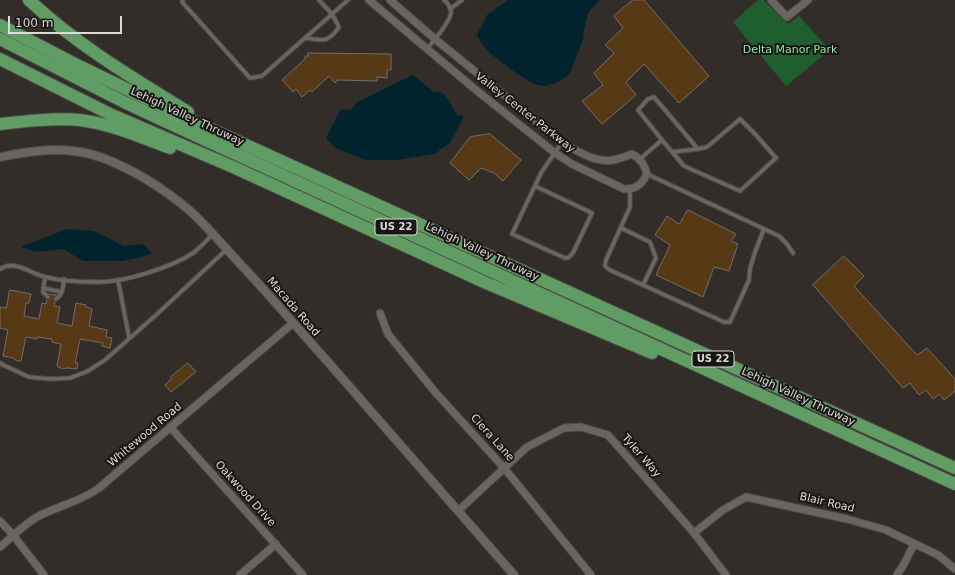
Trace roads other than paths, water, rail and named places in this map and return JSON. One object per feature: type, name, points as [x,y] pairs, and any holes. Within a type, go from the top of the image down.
[{"type":"highway","points":[[29,0],[64,30],[105,60],[237,141]]},
{"type":"highway","name":"Lehigh Valley Thruway","points":[[0,25],[122,88],[955,468]]},
{"type":"highway","name":"Lehigh Valley Thruway","points":[[0,39],[173,125],[955,484]]},
{"type":"highway","points":[[0,59],[90,105],[296,196],[491,285],[634,346],[795,410]]},
{"type":"highway","points":[[0,124],[57,119],[80,120],[103,124],[296,196]]},
{"type":"street","name":"Valley Center Parkway","points":[[369,0],[421,43],[427,50],[555,153],[572,164],[594,175],[624,189],[630,190]]},
{"type":"street","name":"Valley Center Parkway","points":[[390,0],[435,39],[562,142],[585,155],[600,159],[613,160],[632,154],[640,159]]},
{"type":"street","points":[[771,0],[787,17],[808,0]]},
{"type":"street","name":"Macada Road","points":[[0,157],[35,150],[57,149],[81,152],[102,158],[130,171],[168,194],[190,211],[227,249],[293,323],[514,575]]},
{"type":"street","points":[[630,190],[640,185],[647,174],[640,159]]},
{"type":"street","name":"Ciera Lane","points":[[380,313],[388,334],[436,392],[505,469],[591,575]]},
{"type":"street","name":"Whitewood Road","points":[[0,547],[37,517],[90,495],[293,323]]},
{"type":"street","name":"Oakwood Drive","points":[[170,427],[304,575]]},
{"type":"street","name":"Tyler Way","points":[[458,511],[528,447],[564,428],[581,427],[608,434],[694,533],[726,575]]},
{"type":"street","name":"Blair Road","points":[[694,533],[724,510],[746,497],[847,519],[886,530],[938,555],[955,569]]},
{"type":"street","points":[[0,521],[13,535],[44,575]]},
{"type":"street","points":[[240,575],[276,544]]},
{"type":"street","points":[[897,575],[914,544]]},
{"type":"lane","points":[[183,0],[182,2],[250,78],[262,76],[347,0]]},
{"type":"lane","points":[[305,38],[325,41],[339,28],[332,14],[319,0]]},
{"type":"lane","points":[[427,50],[449,19],[451,12],[444,0]]},
{"type":"lane","points":[[450,9],[462,0]]},
{"type":"lane","points":[[672,152],[698,149],[707,147],[740,119],[756,134],[776,158],[740,190],[684,166],[672,152],[662,140],[638,110],[648,99],[654,97],[698,149]]},
{"type":"lane","points":[[640,159],[662,140]]},
{"type":"lane","points":[[535,186],[592,213],[573,253],[568,258],[512,234],[541,173],[562,142]]},
{"type":"lane","points":[[647,174],[779,236],[792,252]]},
{"type":"lane","points":[[630,190],[630,207],[606,260],[605,266],[610,270],[724,322],[730,322],[749,280],[750,269],[764,229]]},
{"type":"lane","points":[[621,228],[650,242],[656,258],[643,285]]},
{"type":"lane","points":[[0,269],[8,265],[14,265],[45,277],[101,282],[118,280],[171,264],[194,252],[213,234]]},
{"type":"lane","points":[[0,363],[29,377],[50,379],[70,378],[88,371],[105,360],[227,249]]},
{"type":"lane","points":[[45,277],[43,292],[48,297]]},
{"type":"lane","points":[[56,299],[61,296],[64,279]]},
{"type":"lane","points":[[118,280],[129,337]]},
{"type":"lane","points":[[43,288],[62,292]]},
{"type":"water","points":[[508,0],[599,0],[588,13],[583,39],[569,75],[556,83],[544,86],[534,84],[516,73],[491,54],[482,44],[477,35],[487,15]]},
{"type":"water","points":[[413,75],[434,92],[441,92],[448,99],[457,115],[464,116],[450,143],[434,154],[398,160],[366,160],[335,148],[326,138],[341,109],[351,110],[357,102]]},
{"type":"water","points":[[67,229],[94,231],[124,246],[143,244],[152,253],[142,257],[122,261],[83,261],[64,249],[36,252],[21,247]]},
{"type":"park label","name":"Delta Manor Park","points":[[790,50]]}]
